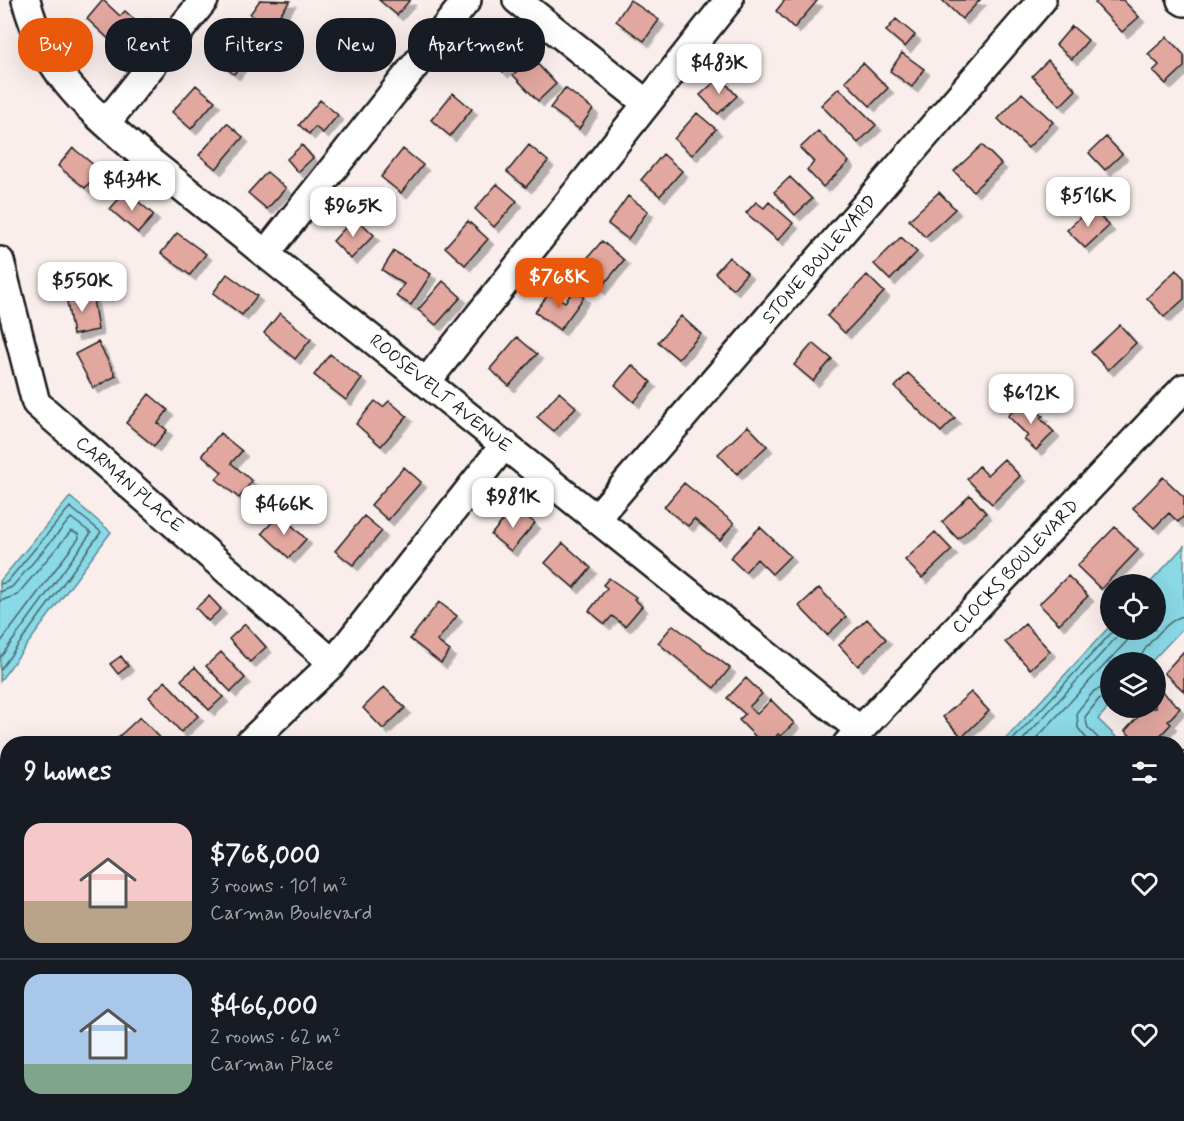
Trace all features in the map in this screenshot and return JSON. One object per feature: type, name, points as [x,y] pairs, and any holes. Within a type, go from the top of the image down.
[{"type":"street","name":"ROOSEVELT AVENUE","points":[[26,0],[32,26],[49,60],[64,81],[106,123],[597,517],[853,736]]},
{"type":"street","points":[[106,123],[204,0]]},
{"type":"street","points":[[266,253],[466,0]]},
{"type":"street","points":[[517,0],[646,103]]},
{"type":"street","points":[[427,381],[729,0]]},
{"type":"street","name":"STONE BOULEVARD","points":[[597,517],[1042,0]]},
{"type":"street","name":"CARMAN PLACE","points":[[0,261],[36,403],[333,663]]},
{"type":"street","name":"CLOCKS BOULEVARD","points":[[855,736],[1184,388]]},
{"type":"street","points":[[256,736],[333,663],[505,444]]},
{"type":"water","points":[[70,497],[111,532],[0,681],[0,581]]},
{"type":"water","points":[[1184,546],[1184,627],[1160,652],[1100,652],[1100,717],[1098,719],[1115,736],[1008,736],[1100,637],[1100,640],[1166,640],[1166,574],[1158,574]]},
{"type":"building","points":[[103,0],[120,16],[125,11],[133,18],[105,18],[105,36],[93,25],[93,18],[88,18]]},
{"type":"building","points":[[260,0],[290,1],[277,18],[255,18],[250,14]]},
{"type":"building","points":[[379,0],[410,0],[397,15]]},
{"type":"building","points":[[630,0],[659,20],[644,41],[616,21]]},
{"type":"building","points":[[785,0],[817,1],[794,28],[776,11]]},
{"type":"building","points":[[942,0],[980,0],[962,19]]},
{"type":"building","points":[[1099,0],[1123,0],[1139,17],[1122,32],[1095,3]]},
{"type":"building","points":[[896,19],[915,35],[905,47],[886,31]]},
{"type":"building","points":[[1072,26],[1088,40],[1072,59],[1056,45]]},
{"type":"building","points":[[1167,37],[1184,55],[1184,67],[1166,84],[1153,71],[1159,65],[1148,54]]},
{"type":"building","points":[[902,53],[924,69],[912,87],[890,71]]},
{"type":"building","points":[[1048,60],[1076,90],[1060,106],[1032,76]]},
{"type":"building","points":[[863,63],[888,88],[870,106],[845,81]]},
{"type":"building","points":[[516,72],[545,72],[556,84],[538,101],[513,75]]},
{"type":"building","points":[[720,77],[737,96],[718,114],[700,95]]},
{"type":"building","points":[[196,85],[215,101],[191,129],[172,112]]},
{"type":"building","points":[[565,88],[593,109],[579,129],[550,108]]},
{"type":"building","points":[[839,88],[876,125],[858,143],[821,105]]},
{"type":"building","points":[[453,93],[472,109],[450,136],[431,120]]},
{"type":"building","points":[[1022,93],[1053,122],[1028,148],[998,119]]},
{"type":"building","points":[[320,100],[338,115],[323,133],[315,127],[309,134],[299,125]]},
{"type":"building","points":[[697,113],[716,129],[692,155],[674,139]]},
{"type":"building","points":[[227,123],[243,137],[216,169],[199,155]]},
{"type":"building","points":[[818,131],[849,162],[823,187],[807,170],[814,162],[800,148]]},
{"type":"building","points":[[1106,137],[1122,154],[1105,170],[1089,153]]},
{"type":"building","points":[[302,145],[313,158],[298,172],[287,159]]},
{"type":"building","points":[[529,145],[548,161],[526,187],[507,172]]},
{"type":"building","points":[[982,145],[1001,164],[973,191],[954,171]]},
{"type":"building","points":[[73,148],[100,170],[85,188],[58,166]]},
{"type":"building","points":[[403,149],[423,165],[401,193],[381,177]]},
{"type":"building","points":[[663,154],[682,171],[660,196],[641,180]]},
{"type":"building","points":[[267,172],[286,188],[267,209],[248,193]]},
{"type":"building","points":[[790,177],[812,199],[795,215],[774,192]]},
{"type":"building","points":[[497,184],[517,201],[494,227],[475,209]]},
{"type":"building","points":[[126,191],[154,215],[138,233],[110,209]]},
{"type":"building","points":[[939,192],[955,209],[925,237],[909,220]]},
{"type":"building","points":[[628,196],[648,211],[628,239],[608,224]]},
{"type":"building","points":[[756,202],[764,208],[769,202],[793,223],[778,240],[746,213]]},
{"type":"building","points":[[1091,207],[1109,226],[1085,248],[1067,230]]},
{"type":"building","points":[[355,217],[374,235],[351,259],[333,241]]},
{"type":"building","points":[[468,221],[488,239],[465,265],[445,247]]},
{"type":"building","points":[[177,233],[206,254],[190,275],[161,253]]},
{"type":"building","points":[[901,237],[917,252],[890,280],[874,264]]},
{"type":"building","points":[[602,241],[624,260],[600,289],[577,270]]},
{"type":"building","points":[[394,251],[431,274],[411,305],[396,296],[404,284],[382,270]]},
{"type":"building","points":[[729,257],[747,273],[733,289],[715,273]]},
{"type":"building","points":[[1176,270],[1184,278],[1184,299],[1164,317],[1147,298]]},
{"type":"building","points":[[227,274],[257,296],[242,315],[213,293]]},
{"type":"building","points":[[867,275],[884,292],[845,333],[827,316]]},
{"type":"building","points":[[443,281],[461,297],[436,325],[418,310]]},
{"type":"building","points":[[574,290],[584,297],[560,330],[535,312],[550,292],[565,302]]},
{"type":"building","points":[[92,292],[98,330],[73,335],[66,296]]},
{"type":"building","points":[[280,313],[311,339],[295,359],[264,333]]},
{"type":"building","points":[[681,316],[701,334],[678,359],[658,342]]},
{"type":"building","points":[[1120,325],[1136,343],[1108,370],[1091,352]]},
{"type":"building","points":[[517,337],[537,354],[509,386],[490,369]]},
{"type":"building","points":[[98,342],[116,376],[93,388],[75,354]]},
{"type":"building","points":[[813,343],[832,359],[813,381],[794,365]]},
{"type":"building","points":[[330,354],[362,379],[346,400],[314,375]]},
{"type":"building","points":[[632,365],[651,382],[634,402],[615,385]]},
{"type":"building","points":[[908,373],[955,418],[941,432],[895,387]]},
{"type":"building","points":[[559,392],[576,407],[554,431],[537,417]]},
{"type":"building","points":[[149,394],[168,410],[158,423],[167,430],[154,446],[126,423]]},
{"type":"building","points":[[375,401],[383,407],[389,401],[407,416],[381,446],[356,424]]},
{"type":"building","points":[[1023,401],[1043,416],[1040,418],[1054,432],[1036,450],[1024,439],[1028,436],[1008,416]]},
{"type":"building","points":[[748,426],[767,446],[737,474],[718,454]]},
{"type":"building","points":[[220,433],[242,451],[231,463],[252,481],[239,498],[216,479],[222,472],[202,455]]},
{"type":"building","points":[[1004,459],[1020,476],[992,504],[967,479],[979,466],[987,475]]},
{"type":"building","points":[[404,467],[421,482],[388,520],[371,505]]},
{"type":"building","points":[[1163,477],[1184,497],[1184,516],[1178,522],[1169,513],[1154,528],[1133,508]]},
{"type":"building","points":[[684,483],[734,523],[720,540],[694,519],[688,526],[664,507]]},
{"type":"building","points":[[970,495],[986,513],[958,539],[942,522]]},
{"type":"building","points":[[514,507],[535,523],[511,551],[491,535]]},
{"type":"building","points":[[280,514],[306,539],[289,558],[262,533]]},
{"type":"building","points":[[364,516],[382,531],[353,565],[335,551]]},
{"type":"building","points":[[760,527],[790,556],[772,574],[757,559],[745,572],[730,558]]},
{"type":"building","points":[[1115,527],[1138,550],[1115,574],[1100,574],[1100,588],[1077,566]]},
{"type":"building","points":[[935,532],[952,550],[922,578],[905,560]]},
{"type":"building","points":[[563,543],[591,568],[574,588],[545,563]]},
{"type":"building","points":[[1068,576],[1088,596],[1059,624],[1039,604]]},
{"type":"building","points":[[609,578],[636,597],[634,599],[642,606],[625,626],[612,616],[605,624],[589,611],[607,588],[603,585]]},
{"type":"building","points":[[819,588],[846,617],[827,635],[799,606]]},
{"type":"building","points":[[209,596],[221,609],[208,621],[196,608]]},
{"type":"building","points":[[439,602],[457,616],[437,641],[450,651],[441,663],[410,639]]},
{"type":"building","points":[[867,619],[886,639],[858,666],[839,645]]},
{"type":"building","points":[[245,624],[266,647],[250,662],[229,639]]},
{"type":"building","points":[[1025,624],[1050,651],[1030,669],[1005,642]]},
{"type":"building","points":[[673,625],[730,668],[714,688],[658,643]]},
{"type":"building","points":[[1184,651],[1184,691],[1166,675],[1166,671]]},
{"type":"building","points":[[221,652],[245,678],[231,692],[206,666]]},
{"type":"building","points":[[121,656],[128,666],[118,674],[110,664]]},
{"type":"building","points":[[195,667],[223,697],[209,710],[181,680]]},
{"type":"building","points":[[746,678],[762,694],[749,707],[757,714],[771,700],[794,723],[781,736],[778,734],[777,736],[755,736],[739,720],[745,714],[727,698]]},
{"type":"building","points":[[165,681],[198,716],[181,732],[149,697]]},
{"type":"building","points":[[384,687],[405,708],[383,729],[363,708]]},
{"type":"building","points":[[971,692],[989,711],[963,736],[943,717]]},
{"type":"building","points":[[1166,695],[1180,708],[1168,721],[1171,724],[1160,736],[1131,736],[1125,731],[1137,718],[1166,718]]},
{"type":"building","points":[[140,717],[158,736],[119,736]]}]
